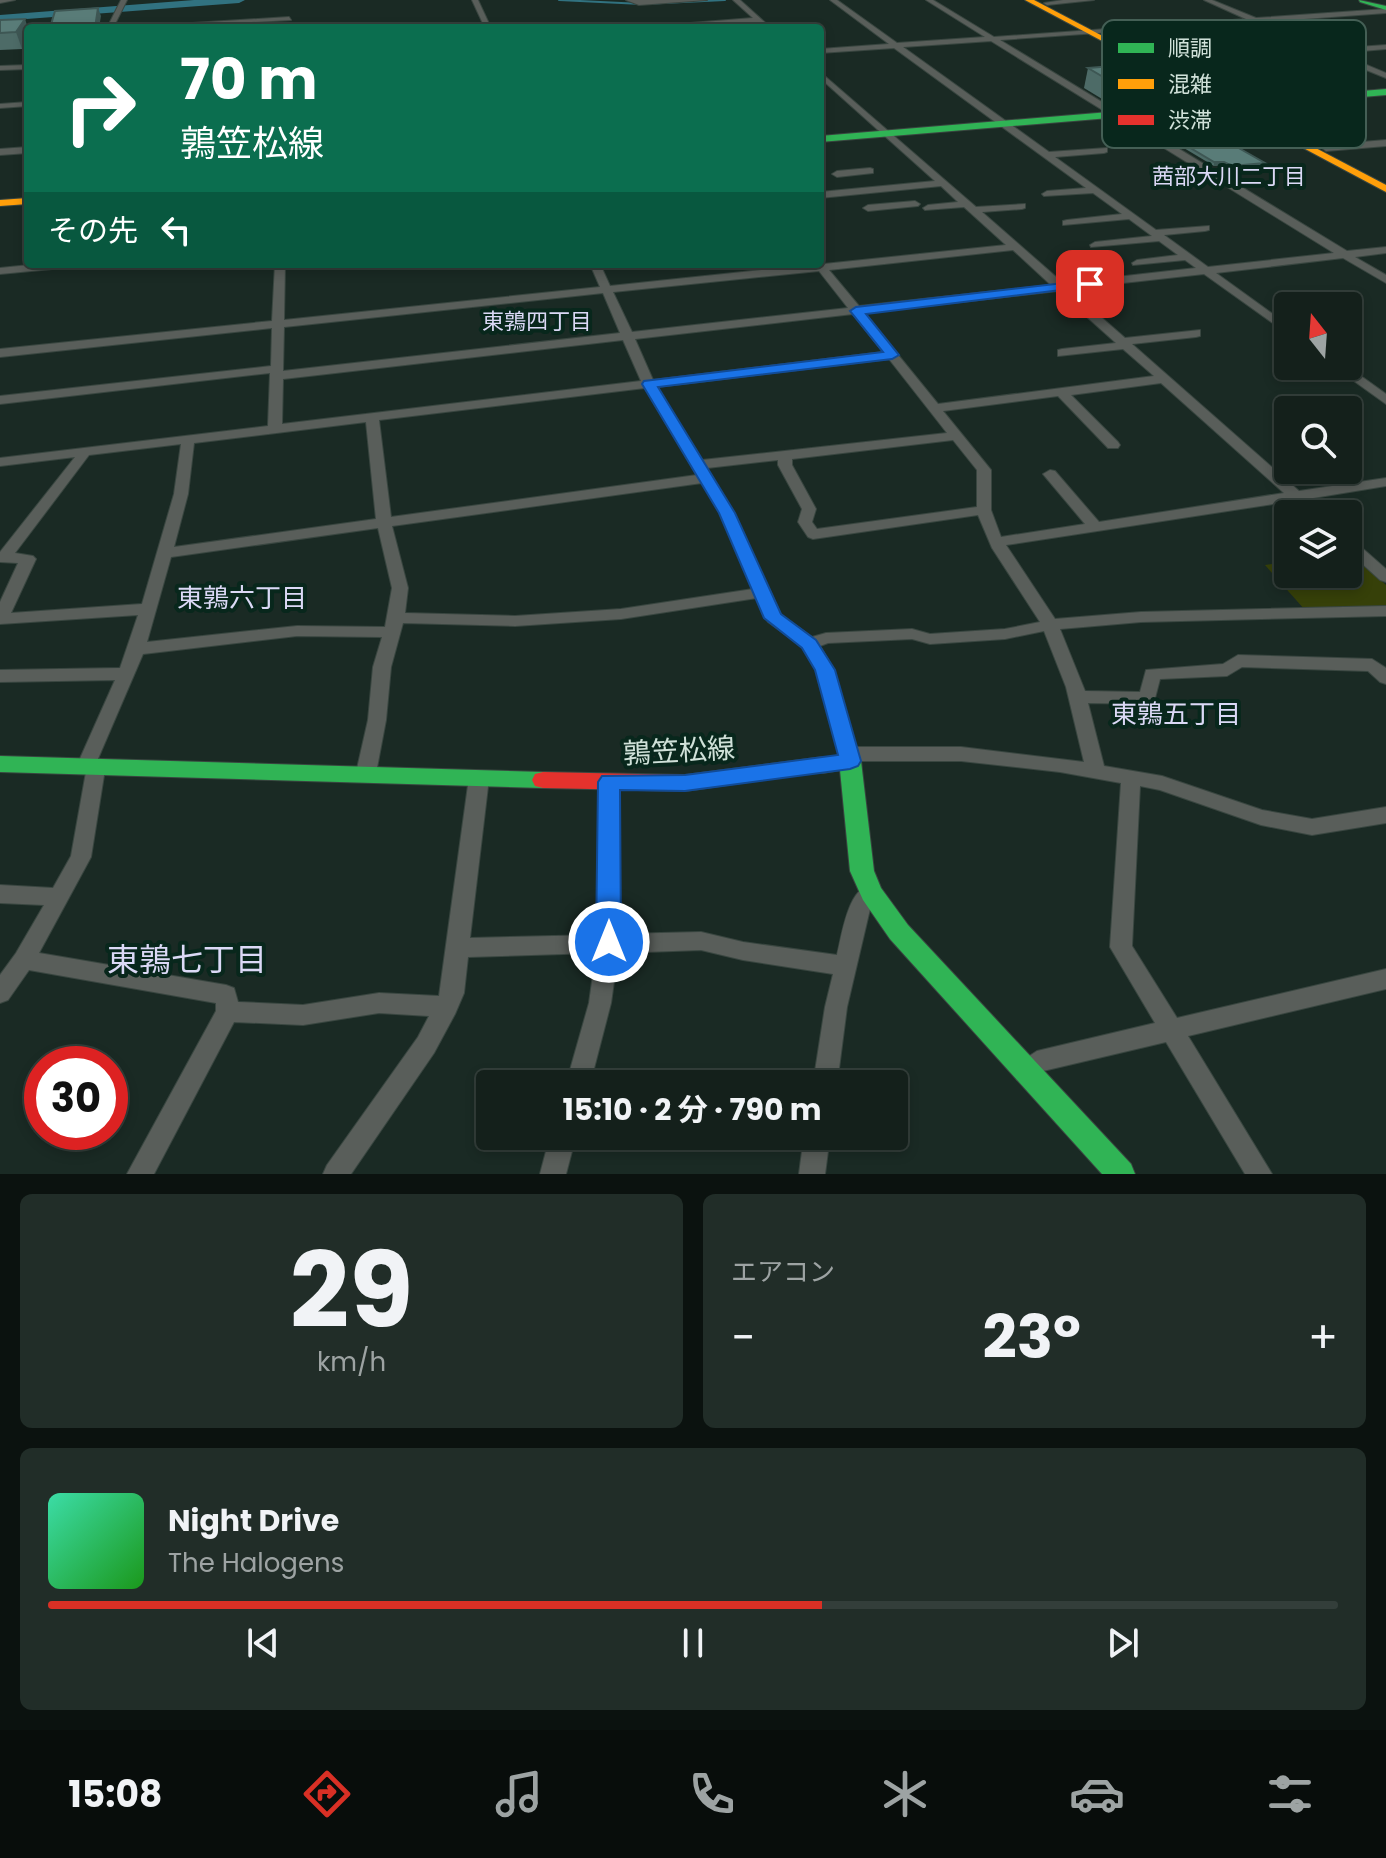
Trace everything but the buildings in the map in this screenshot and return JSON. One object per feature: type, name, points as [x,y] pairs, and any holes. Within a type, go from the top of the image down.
[{"type":"main road","points":[[1363,0],[1386,10]]},
{"type":"main road","points":[[1039,1],[1102,37]]},
{"type":"main road","points":[[1093,32],[1102,36]]},
{"type":"main road","points":[[1366,92],[1386,90]]},
{"type":"main road","points":[[824,137],[1102,114]]},
{"type":"main road","points":[[1313,148],[1386,189]]},
{"type":"main road","points":[[1326,148],[1386,180]]},
{"type":"main road","points":[[0,206],[24,203]]},
{"type":"main road","points":[[850,758],[862,871],[871,893],[899,932],[1121,1174]]},
{"type":"main road","name":"鶉笠松線","points":[[0,764],[685,783],[850,758]]},
{"type":"street","points":[[0,1],[12,0]]},
{"type":"street","points":[[475,0],[486,24]]},
{"type":"street","points":[[629,0],[639,3],[704,0]]},
{"type":"street","points":[[736,0],[746,0]]},
{"type":"street","points":[[736,0],[764,24]]},
{"type":"street","points":[[833,0],[1274,320]]},
{"type":"street","points":[[929,0],[1102,106]]},
{"type":"street","points":[[1039,1],[1091,0]]},
{"type":"street","points":[[1207,0],[1253,20]]},
{"type":"street","points":[[112,24],[121,6]]},
{"type":"street","points":[[289,10],[289,24]]},
{"type":"street","points":[[1267,20],[1386,10]]},
{"type":"street","points":[[695,24],[759,20]]},
{"type":"street","points":[[824,51],[1102,31]]},
{"type":"street","points":[[1366,48],[1386,47]]},
{"type":"street","points":[[0,68],[24,67]]},
{"type":"street","points":[[1366,67],[1386,76]]},
{"type":"street","points":[[824,78],[1300,500]]},
{"type":"street","points":[[824,89],[836,88]]},
{"type":"street","points":[[0,106],[24,104]]},
{"type":"street","points":[[1366,145],[1386,143]]},
{"type":"street","points":[[1170,148],[1386,280]]},
{"type":"street","points":[[0,152],[24,150]]},
{"type":"street","points":[[1047,155],[1104,150]]},
{"type":"street","points":[[837,174],[870,171]]},
{"type":"street","points":[[853,172],[891,206]]},
{"type":"street","points":[[824,195],[943,183]]},
{"type":"street","points":[[1047,194],[1094,190]]},
{"type":"street","points":[[868,208],[915,204]]},
{"type":"street","points":[[928,208],[1022,206]]},
{"type":"street","points":[[1067,223],[1131,216]]},
{"type":"street","points":[[1095,245],[1205,228]]},
{"type":"street","points":[[824,265],[1014,247]]},
{"type":"street","points":[[0,400],[626,336],[1386,250]]},
{"type":"street","points":[[1137,263],[1187,257]]},
{"type":"street","points":[[0,271],[31,268]]},
{"type":"street","points":[[275,429],[280,268]]},
{"type":"street","points":[[597,268],[649,384],[727,513],[760,593],[774,618],[810,644],[825,670],[850,758],[961,754],[1096,772],[1162,783],[1261,817],[1312,827],[1386,815]]},
{"type":"street","points":[[0,353],[793,268]]},
{"type":"street","points":[[822,268],[984,470],[984,510],[998,542],[1050,625],[1080,697],[1096,772]]},
{"type":"street","points":[[1062,353],[1196,333]]},
{"type":"street","points":[[0,462],[892,355]]},
{"type":"street","points":[[935,408],[1163,379]]},
{"type":"street","points":[[1358,380],[1386,400]]},
{"type":"street","points":[[1061,392],[1113,445]]},
{"type":"street","points":[[366,773],[377,720],[382,667],[400,588],[384,522],[372,417]]},
{"type":"street","points":[[166,553],[384,522],[785,456],[957,436]]},
{"type":"street","points":[[0,993],[24,960],[81,857],[96,769],[87,763],[137,649],[181,494],[188,440]]},
{"type":"street","points":[[2,557],[84,452]]},
{"type":"street","points":[[785,456],[785,465],[809,509],[805,522],[813,534],[984,510]]},
{"type":"street","points":[[1050,474],[1095,526]]},
{"type":"street","points":[[998,542],[1386,482]]},
{"type":"street","points":[[1362,556],[1386,577]]},
{"type":"street","points":[[2,557],[28,559],[0,619],[149,609]]},
{"type":"street","points":[[137,649],[297,631],[621,614],[760,593]]},
{"type":"street","points":[[810,644],[826,638],[912,634],[930,639],[1005,634],[1050,625],[1169,616],[1386,611]]},
{"type":"street","points":[[1080,697],[1148,698],[1152,674],[1227,670],[1238,661],[1372,665],[1386,678]]},
{"type":"street","points":[[0,676],[126,674]]},
{"type":"street","points":[[336,1174],[426,1045],[453,993],[479,778]]},
{"type":"street","points":[[1131,778],[1121,947],[1259,1174]]},
{"type":"street","points":[[582,1070],[600,1003],[609,942],[609,782]]},
{"type":"street","points":[[827,1070],[836,1007],[860,906],[871,893]]},
{"type":"street","points":[[0,894],[58,897]]},
{"type":"street","points":[[459,948],[701,941],[743,951],[846,966]]},
{"type":"street","points":[[24,960],[226,995],[228,1012],[140,1174]]},
{"type":"street","points":[[1025,1072],[1037,1062],[1386,979]]},
{"type":"street","points":[[228,1012],[303,1015],[379,1003],[447,1007]]},
{"type":"street","points":[[553,1174],[559,1150]]},
{"type":"street","points":[[812,1174],[815,1150]]},
{"type":"green space","points":[[1362,563],[1386,585],[1386,607],[1305,610],[1285,588],[1362,588]]},
{"type":"green space","points":[[1274,564],[1274,575],[1265,565]]},
{"type":"waterway","points":[[0,18],[239,0]]},
{"type":"waterway","points":[[559,0],[642,4],[725,0]]},
{"type":"traffic: fast","points":[[1363,0],[1386,8]]},
{"type":"traffic: fast","points":[[1366,94],[1386,92]]},
{"type":"traffic: fast","points":[[824,139],[1102,116]]},
{"type":"traffic: fast","points":[[823,765],[850,761],[862,871],[871,893],[899,932],[1121,1174]]},
{"type":"traffic: fast","points":[[0,764],[543,780]]},
{"type":"traffic: slow","points":[[1029,0],[1102,39]]},
{"type":"traffic: slow","points":[[1309,148],[1386,189]]},
{"type":"traffic: slow","points":[[0,203],[24,201]]},
{"type":"traffic: jam","points":[[543,780],[685,783],[823,765]]},
{"type":"district","name":"茜部大川二丁目","points":[[1229,176]]},
{"type":"district","name":"東鶉四丁目","points":[[537,321]]},
{"type":"district","name":"東鶉六丁目","points":[[242,598]]},
{"type":"district","name":"東鶉五丁目","points":[[1176,714]]},
{"type":"district","name":"東鶉七丁目","points":[[187,959]]},
{"type":"route","points":[[609,942],[609,782],[685,783],[850,761],[825,670],[810,644],[774,618],[760,593],[727,513],[649,384],[892,355],[856,311],[1090,284]]}]
